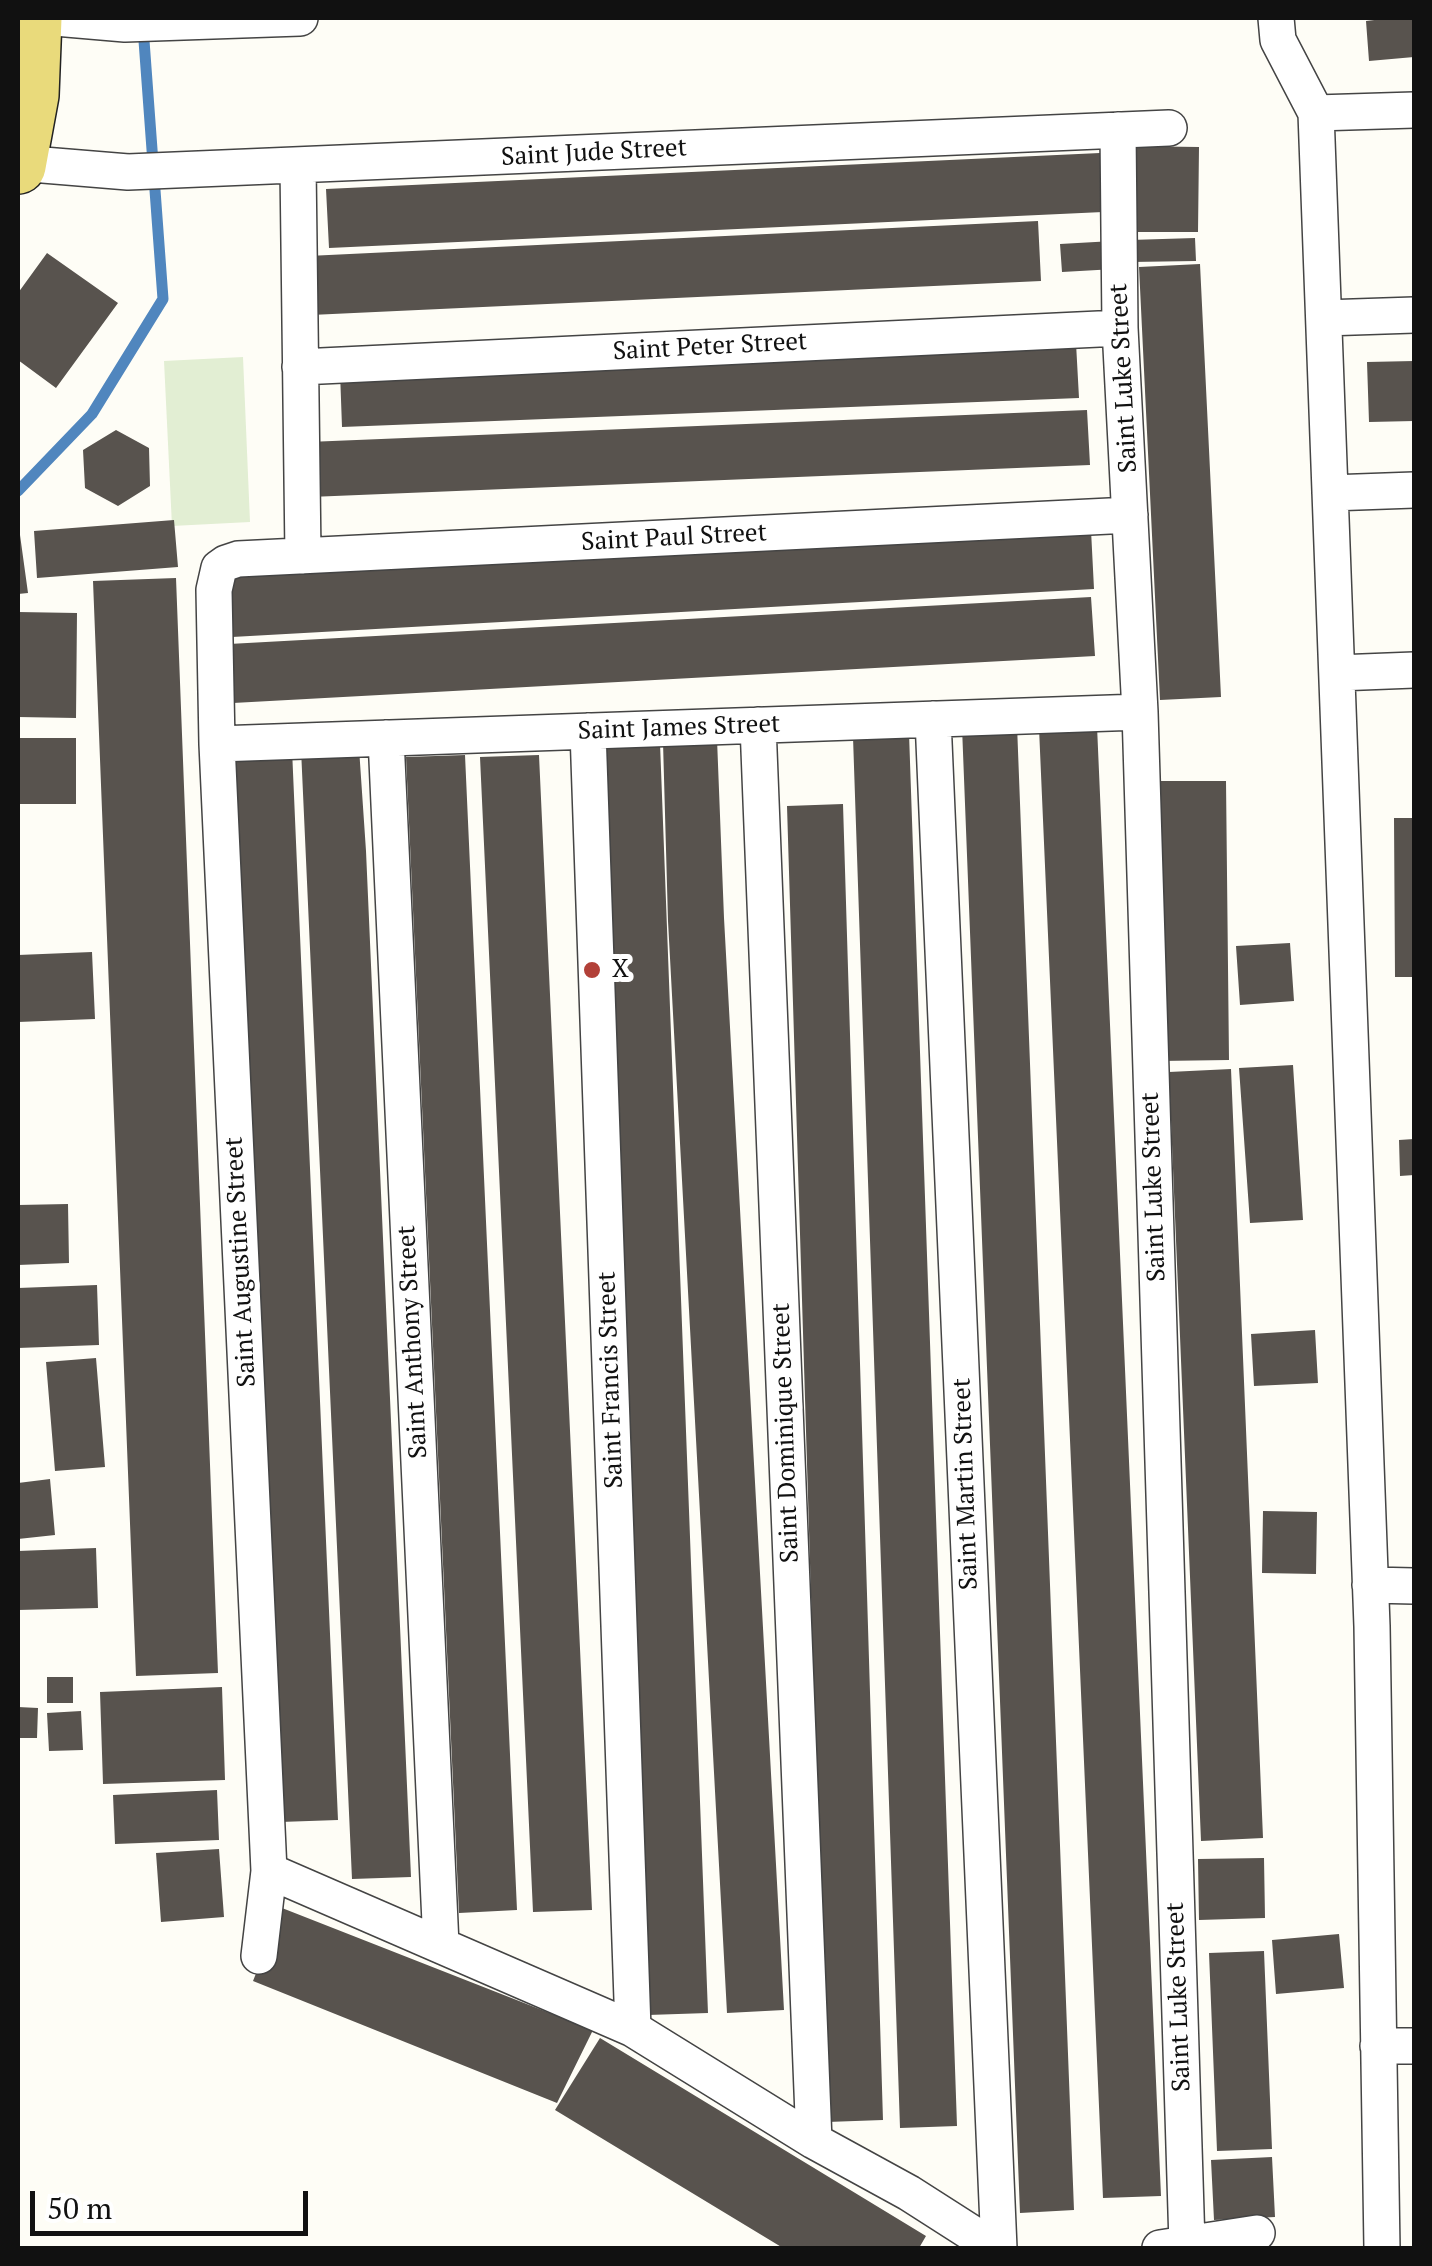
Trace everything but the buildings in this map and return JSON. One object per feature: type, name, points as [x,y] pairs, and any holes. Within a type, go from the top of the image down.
[{"type":"main road","points":[[18,164],[31,95],[34,18]]},
{"type":"street","points":[[55,18],[125,24],[300,18]]},
{"type":"street","points":[[1276,18],[1278,40],[1316,113],[1370,1585],[1382,2248]]},
{"type":"street","points":[[1316,113],[1414,110]]},
{"type":"street","name":"Saint Jude Street","points":[[18,164],[128,172],[1169,128]]},
{"type":"street","name":"Saint Luke Street","points":[[1118,130],[1120,328],[1140,712],[1173,2246]]},
{"type":"street","points":[[298,166],[303,556]]},
{"type":"street","points":[[1324,318],[1414,314]]},
{"type":"street","name":"Saint Peter Street","points":[[300,366],[1120,328]]},
{"type":"street","points":[[1330,493],[1414,490]]},
{"type":"street","name":"Saint Paul Street","points":[[219,568],[238,560],[303,556],[1130,515]]},
{"type":"street","name":"Saint Augustine Street","points":[[219,568],[214,590],[218,744],[269,1871],[259,1956]]},
{"type":"street","points":[[1337,673],[1414,670]]},
{"type":"street","name":"Saint James Street","points":[[218,744],[1140,712]]},
{"type":"street","name":"Saint Martin Street","points":[[933,719],[997,2248]]},
{"type":"street","name":"Saint Dominique Street","points":[[758,726],[814,2141]]},
{"type":"street","name":"Saint Francis Street","points":[[588,731],[634,2029]]},
{"type":"street","name":"Saint Anthony Street","points":[[386,738],[441,1945]]},
{"type":"street","points":[[1370,1585],[1414,1586]]},
{"type":"street","points":[[269,1871],[634,2029],[997,2248]]},
{"type":"street","points":[[1378,2046],[1414,2046]]},
{"type":"street","points":[[1173,2246],[1257,2232]]},
{"type":"green space","points":[[243,357],[250,522],[172,526],[164,361]]},
{"type":"waterway","points":[[18,491],[92,414],[163,299],[143,27]]},
{"type":"place","name":"X","points":[[592,970]]}]
